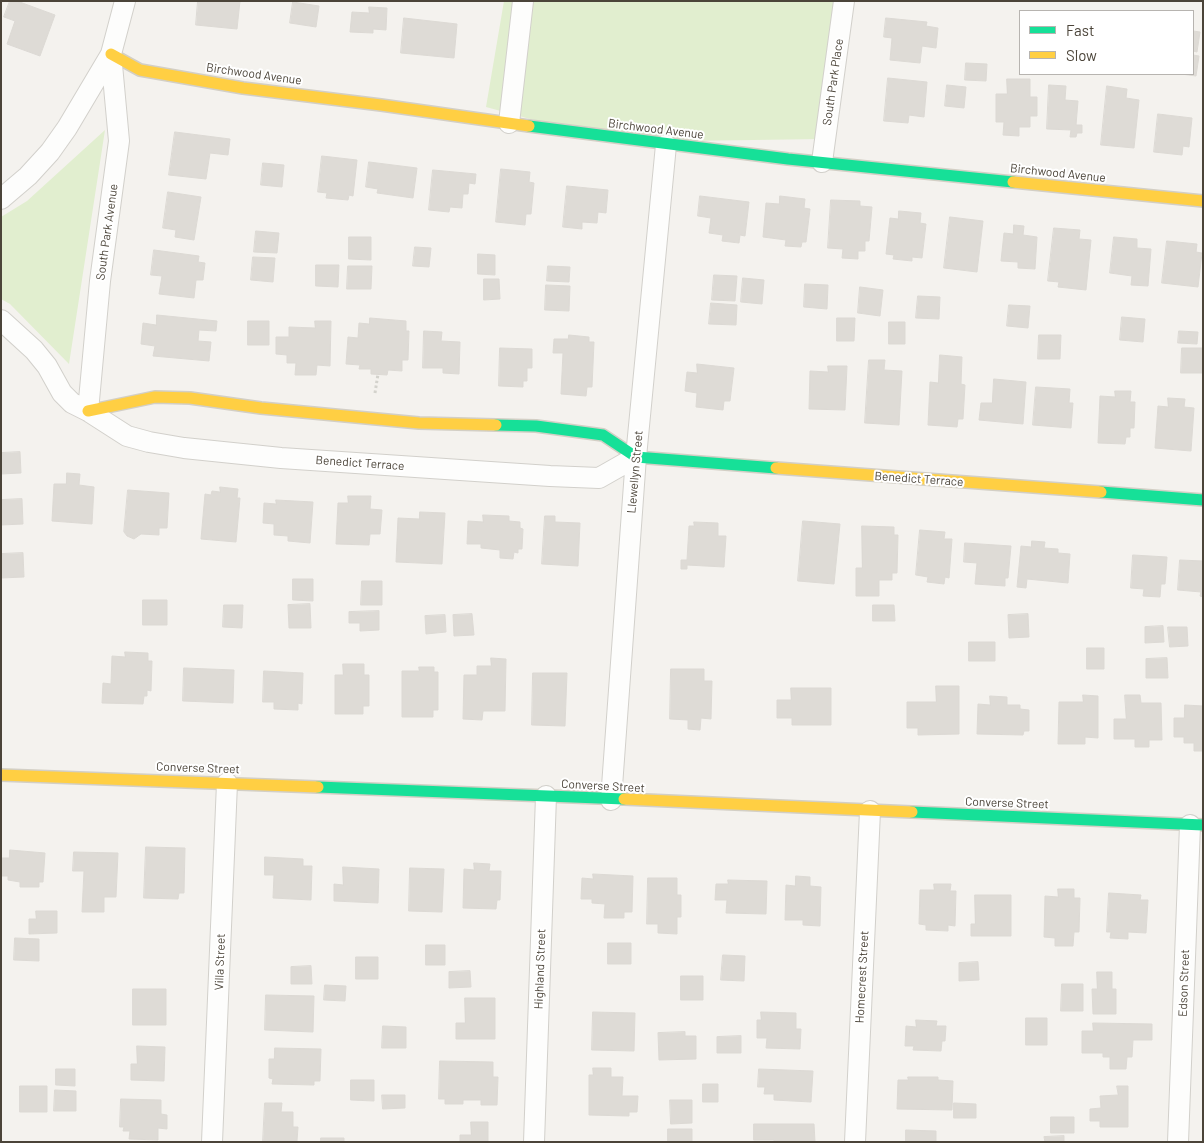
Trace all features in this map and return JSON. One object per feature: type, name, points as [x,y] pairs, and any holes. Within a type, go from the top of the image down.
[{"type":"street","name":"South Park Avenue","points":[[1,199],[28,176],[50,152],[67,128],[111,54],[125,1]]},
{"type":"street","points":[[509,123],[523,1]]},
{"type":"street","name":"South Park Place","points":[[822,162],[844,1]]},
{"type":"street","name":"South Park Avenue","points":[[88,411],[100,281],[119,140],[111,54]]},
{"type":"street","name":"Birchwood Avenue","points":[[111,54],[140,70],[243,88],[381,105],[666,145],[1203,201]]},
{"type":"street","name":"Llewellyn Street","points":[[611,800],[636,457],[666,145]]},
{"type":"street","name":"Benedict Terrace","points":[[1,320],[34,350],[47,366],[62,392],[72,403],[127,436],[144,441],[184,448],[281,458],[599,478],[636,457]]},
{"type":"street","name":"Benedict Terrace","points":[[88,411],[155,397],[190,398],[261,408],[420,423],[536,426],[604,435],[636,457],[1203,500]]},
{"type":"street","name":"Converse Street","points":[[1,775],[546,796],[1196,825]]},
{"type":"street","name":"Villa Street","points":[[212,1142],[227,783]]},
{"type":"street","name":"Highland Street","points":[[534,1142],[546,796]]},
{"type":"street","name":"Homecrest Street","points":[[855,1142],[870,811]]},
{"type":"street","name":"Edson Street","points":[[1178,1142],[1196,825]]},
{"type":"green space","points":[[504,1],[838,1],[822,139],[615,142],[486,107]]},
{"type":"green space","points":[[105,130],[69,364],[10,304],[1,299],[1,217],[27,201]]},
{"type":"building","points":[[10,1],[17,1],[55,15],[40,56],[7,44],[15,21],[4,17]]},
{"type":"building","points":[[198,1],[240,1],[237,29],[196,25]]},
{"type":"building","points":[[293,2],[319,6],[316,27],[290,23]]},
{"type":"building","points":[[369,7],[387,8],[386,30],[373,29],[373,33],[350,32],[352,12],[369,13]]},
{"type":"building","points":[[404,18],[457,24],[454,58],[401,53]]},
{"type":"building","points":[[886,18],[927,22],[926,26],[938,28],[936,48],[922,46],[920,63],[890,60],[892,38],[884,37]]},
{"type":"building","points":[[1194,31],[1200,32],[1197,52],[1194,51]]},
{"type":"building","points":[[1194,55],[1199,56],[1196,76],[1188,75],[1194,75]]},
{"type":"building","points":[[966,63],[987,64],[986,81],[965,80]]},
{"type":"building","points":[[888,78],[927,82],[924,117],[909,115],[908,123],[884,121]]},
{"type":"building","points":[[1007,79],[1030,79],[1030,97],[1037,97],[1037,116],[1030,116],[1030,127],[1019,127],[1019,136],[1003,135],[1004,122],[996,122],[996,94],[1007,94]]},
{"type":"building","points":[[947,85],[966,87],[964,108],[945,106]]},
{"type":"building","points":[[1049,85],[1066,86],[1065,100],[1078,101],[1076,125],[1082,125],[1082,133],[1077,133],[1076,137],[1070,137],[1071,130],[1047,129]]},
{"type":"building","points":[[1107,86],[1127,89],[1126,98],[1139,100],[1134,148],[1101,145]]},
{"type":"building","points":[[1158,114],[1192,118],[1189,147],[1183,146],[1182,155],[1154,152]]},
{"type":"building","points":[[175,132],[230,139],[228,155],[210,153],[206,179],[169,175]]},
{"type":"building","points":[[322,156],[357,160],[353,196],[349,195],[348,200],[326,198],[327,193],[318,192]]},
{"type":"building","points":[[369,162],[417,168],[413,198],[377,193],[378,189],[366,187]]},
{"type":"building","points":[[263,163],[284,165],[282,187],[261,185]]},
{"type":"building","points":[[501,169],[530,172],[529,182],[534,183],[531,214],[526,214],[525,225],[496,222]]},
{"type":"building","points":[[433,170],[476,174],[475,184],[469,183],[468,194],[463,194],[462,208],[450,207],[449,212],[429,210]]},
{"type":"building","points":[[567,186],[608,190],[606,213],[598,212],[597,223],[582,222],[582,229],[563,227]]},
{"type":"building","points":[[168,192],[201,197],[194,240],[175,237],[176,230],[163,228]]},
{"type":"building","points":[[700,196],[749,202],[745,236],[740,235],[739,243],[722,241],[723,235],[709,233],[711,218],[698,216]]},
{"type":"building","points":[[780,196],[805,199],[804,208],[810,209],[806,242],[802,242],[801,247],[785,246],[786,240],[763,237],[766,203],[779,204]]},
{"type":"building","points":[[831,200],[860,201],[860,206],[872,207],[869,241],[865,241],[865,251],[858,251],[858,259],[842,258],[843,249],[828,248]]},
{"type":"building","points":[[899,211],[921,213],[920,223],[926,224],[922,258],[912,257],[912,261],[893,259],[894,255],[886,254],[890,218],[898,219]]},
{"type":"building","points":[[950,217],[983,221],[977,272],[944,268]]},
{"type":"building","points":[[1014,225],[1024,226],[1023,235],[1037,237],[1035,269],[1018,268],[1018,262],[1001,261],[1004,233],[1013,234]]},
{"type":"building","points":[[1054,228],[1080,230],[1079,239],[1091,240],[1086,290],[1058,287],[1059,282],[1048,281]]},
{"type":"building","points":[[256,231],[279,233],[277,253],[254,252]]},
{"type":"building","points":[[349,237],[371,237],[371,260],[349,259]]},
{"type":"building","points":[[1114,237],[1137,239],[1137,248],[1151,249],[1148,286],[1131,285],[1132,276],[1110,273]]},
{"type":"building","points":[[1167,241],[1197,244],[1196,252],[1202,253],[1198,287],[1162,283]]},
{"type":"building","points":[[415,247],[431,248],[429,267],[413,266]]},
{"type":"building","points":[[154,250],[199,256],[198,262],[205,263],[203,280],[196,280],[194,298],[159,294],[162,276],[151,275]]},
{"type":"building","points":[[478,254],[495,255],[495,275],[478,274]]},
{"type":"building","points":[[253,257],[275,258],[273,282],[251,280]]},
{"type":"building","points":[[316,265],[339,265],[338,287],[316,286]]},
{"type":"building","points":[[348,266],[372,266],[371,289],[347,289]]},
{"type":"building","points":[[548,266],[570,267],[569,282],[547,281]]},
{"type":"building","points":[[714,275],[737,276],[735,301],[712,300]]},
{"type":"building","points":[[743,278],[764,280],[762,304],[741,302]]},
{"type":"building","points":[[484,279],[499,279],[500,299],[484,300]]},
{"type":"building","points":[[805,284],[828,285],[827,309],[804,307]]},
{"type":"building","points":[[546,285],[570,286],[569,311],[545,310]]},
{"type":"building","points":[[860,287],[883,290],[880,316],[858,313]]},
{"type":"building","points":[[918,296],[940,297],[939,319],[916,318]]},
{"type":"building","points":[[711,303],[737,305],[736,325],[709,324]]},
{"type":"building","points":[[1009,305],[1030,306],[1028,328],[1007,326]]},
{"type":"building","points":[[157,315],[217,321],[216,331],[199,330],[198,341],[211,342],[209,361],[153,356],[155,346],[141,344],[143,323],[156,325]]},
{"type":"building","points":[[1122,317],[1145,319],[1143,342],[1120,340]]},
{"type":"building","points":[[370,318],[406,321],[406,331],[409,331],[408,360],[402,360],[402,371],[388,370],[387,375],[371,374],[371,369],[359,369],[360,365],[346,364],[348,337],[358,338],[359,323],[369,324]]},
{"type":"building","points":[[837,318],[855,318],[854,341],[837,341]]},
{"type":"building","points":[[248,321],[269,321],[269,345],[248,345]]},
{"type":"building","points":[[315,321],[331,321],[330,366],[317,365],[316,375],[295,375],[296,363],[287,363],[287,355],[276,354],[276,337],[289,337],[289,327],[315,328]]},
{"type":"building","points":[[889,322],[905,322],[905,344],[889,344]]},
{"type":"building","points":[[424,331],[442,332],[441,341],[460,342],[459,374],[443,373],[443,368],[423,368]]},
{"type":"building","points":[[1179,331],[1198,332],[1197,344],[1178,343]]},
{"type":"building","points":[[569,335],[589,337],[589,342],[594,342],[592,387],[587,387],[586,396],[561,394],[563,353],[553,353],[554,339],[568,339]]},
{"type":"building","points":[[1039,335],[1061,335],[1060,359],[1038,359]]},
{"type":"building","points":[[500,348],[532,349],[532,368],[527,368],[527,381],[523,381],[523,387],[499,386]]},
{"type":"building","points":[[1182,348],[1203,348],[1203,373],[1181,373]]},
{"type":"building","points":[[940,355],[962,357],[961,384],[965,385],[963,419],[958,419],[957,427],[928,425],[930,382],[938,383]]},
{"type":"building","points":[[869,360],[885,360],[884,370],[902,371],[899,425],[865,423]]},
{"type":"building","points":[[697,364],[734,368],[730,401],[724,401],[723,410],[696,407],[697,393],[685,391],[687,372],[697,373]]},
{"type":"building","points":[[828,366],[847,366],[845,410],[809,409],[810,371],[828,372]]},
{"type":"building","points":[[994,379],[1026,382],[1023,424],[979,420],[981,403],[992,403]]},
{"type":"building","points":[[1036,387],[1070,389],[1069,403],[1073,403],[1071,428],[1033,425]]},
{"type":"building","points":[[1115,391],[1131,391],[1130,402],[1135,402],[1134,428],[1130,428],[1130,437],[1126,437],[1125,444],[1098,443],[1100,396],[1115,397]]},
{"type":"building","points":[[1168,398],[1185,399],[1184,407],[1194,408],[1191,451],[1155,448],[1158,406],[1168,407]]},
{"type":"building","points":[[20,452],[21,473],[1,474],[1,453]]},
{"type":"building","points":[[67,473],[80,474],[79,485],[94,487],[92,524],[52,521],[54,484],[66,484]]},
{"type":"building","points":[[220,487],[238,489],[237,498],[240,498],[236,542],[201,539],[205,494],[211,495],[212,491],[220,492]]},
{"type":"building","points":[[128,490],[169,493],[167,528],[159,528],[159,535],[141,534],[134,539],[127,536],[124,532]]},
{"type":"building","points":[[348,496],[371,496],[370,509],[382,510],[380,534],[370,534],[369,545],[336,544],[338,503],[348,503]]},
{"type":"building","points":[[22,499],[23,524],[1,525],[1,500]]},
{"type":"building","points":[[276,500],[313,502],[310,543],[288,541],[288,536],[274,535],[274,524],[263,523],[264,503],[276,504]]},
{"type":"building","points":[[420,512],[445,513],[442,564],[396,562],[398,518],[419,519]]},
{"type":"building","points":[[483,515],[509,516],[509,521],[520,522],[520,528],[523,529],[522,549],[518,549],[518,553],[514,552],[513,559],[500,558],[500,550],[481,548],[481,544],[467,544],[468,521],[483,522]]},
{"type":"building","points":[[545,516],[555,516],[555,522],[580,523],[578,566],[542,564]]},
{"type":"building","points":[[803,521],[840,524],[834,584],[798,581]]},
{"type":"building","points":[[694,522],[718,523],[718,536],[726,536],[724,567],[687,565],[687,569],[681,569],[681,560],[687,560],[689,526],[694,526]]},
{"type":"building","points":[[862,526],[894,527],[894,535],[898,535],[897,573],[892,573],[892,580],[879,580],[879,596],[856,596],[856,568],[862,568]]},
{"type":"building","points":[[920,530],[945,532],[944,539],[952,539],[949,578],[945,577],[944,584],[927,582],[928,577],[916,575]]},
{"type":"building","points":[[1032,541],[1045,542],[1044,548],[1058,549],[1058,553],[1070,554],[1068,583],[1027,579],[1026,588],[1017,587],[1021,546],[1031,547]]},
{"type":"building","points":[[965,543],[1011,546],[1008,578],[1005,578],[1005,586],[975,584],[977,563],[964,562]]},
{"type":"building","points":[[23,553],[24,577],[1,578],[1,554]]},
{"type":"building","points":[[1133,555],[1167,557],[1165,584],[1161,584],[1160,597],[1143,596],[1144,589],[1131,588]]},
{"type":"building","points":[[1180,560],[1203,561],[1203,597],[1200,596],[1201,592],[1178,590]]},
{"type":"building","points":[[293,579],[313,579],[313,601],[293,600]]},
{"type":"building","points":[[362,581],[382,581],[382,605],[361,605]]},
{"type":"building","points":[[143,600],[167,600],[167,625],[143,625]]},
{"type":"building","points":[[310,604],[311,628],[289,628],[288,605]]},
{"type":"building","points":[[224,605],[243,605],[242,628],[223,627]]},
{"type":"building","points":[[873,605],[894,605],[895,621],[873,621]]},
{"type":"building","points":[[379,611],[379,630],[360,631],[360,623],[349,623],[349,612]]},
{"type":"building","points":[[472,614],[474,635],[454,636],[453,615]]},
{"type":"building","points":[[1028,614],[1029,637],[1009,638],[1008,615]]},
{"type":"building","points":[[445,615],[446,632],[426,634],[425,616]]},
{"type":"building","points":[[1163,626],[1164,642],[1145,643],[1145,627]]},
{"type":"building","points":[[1168,627],[1187,627],[1188,646],[1170,647]]},
{"type":"building","points":[[969,642],[995,642],[995,661],[969,661]]},
{"type":"building","points":[[1087,648],[1104,648],[1104,669],[1087,669]]},
{"type":"building","points":[[125,652],[148,653],[148,661],[152,661],[151,691],[147,690],[147,696],[144,696],[143,704],[102,703],[103,683],[111,684],[112,656],[125,657]]},
{"type":"building","points":[[491,658],[506,659],[505,711],[483,711],[482,720],[463,719],[464,675],[477,675],[477,666],[491,666]]},
{"type":"building","points":[[1167,658],[1168,678],[1146,678],[1146,659]]},
{"type":"building","points":[[343,664],[364,664],[364,675],[369,675],[369,706],[363,706],[363,714],[335,714],[335,675],[343,675]]},
{"type":"building","points":[[419,667],[434,667],[434,672],[438,672],[438,710],[433,710],[433,717],[402,717],[402,671],[419,671]]},
{"type":"building","points":[[184,668],[234,670],[233,703],[183,701]]},
{"type":"building","points":[[671,669],[704,669],[704,681],[712,681],[711,719],[701,718],[700,730],[688,729],[688,720],[670,719]]},
{"type":"building","points":[[264,671],[303,673],[302,704],[298,703],[298,710],[274,709],[274,702],[263,702]]},
{"type":"building","points":[[533,673],[567,673],[565,726],[532,725]]},
{"type":"building","points":[[936,686],[959,686],[959,734],[918,735],[918,728],[907,728],[907,702],[936,702]]},
{"type":"building","points":[[791,688],[831,688],[831,725],[792,725],[792,718],[777,718],[777,700],[791,700]]},
{"type":"building","points":[[1083,695],[1098,696],[1098,738],[1085,737],[1085,744],[1058,744],[1059,702],[1083,702]]},
{"type":"building","points":[[1125,695],[1140,695],[1141,703],[1161,703],[1162,740],[1149,740],[1149,747],[1135,747],[1135,739],[1114,739],[1114,719],[1126,719]]},
{"type":"building","points":[[990,696],[1007,697],[1007,705],[1020,705],[1020,709],[1029,710],[1029,731],[1024,731],[1023,735],[977,734],[978,704],[990,705]]},
{"type":"building","points":[[1185,705],[1203,706],[1203,751],[1194,751],[1194,743],[1184,743],[1184,737],[1174,737],[1174,718],[1184,718]]},
{"type":"building","points":[[146,847],[185,848],[184,893],[179,893],[178,899],[144,898]]},
{"type":"building","points":[[10,850],[45,853],[43,882],[39,882],[39,887],[20,887],[20,882],[8,880],[8,876],[1,876],[1,858],[9,858]]},
{"type":"building","points":[[74,852],[118,853],[116,897],[104,897],[104,912],[82,912],[84,871],[73,871]]},
{"type":"building","points":[[265,857],[303,859],[303,866],[312,866],[311,900],[273,898],[274,875],[265,875]]},
{"type":"building","points":[[474,863],[490,864],[489,871],[501,871],[500,900],[497,900],[496,909],[463,908],[464,869],[474,870]]},
{"type":"building","points":[[343,867],[379,869],[378,903],[334,901],[334,884],[343,885]]},
{"type":"building","points":[[410,868],[444,869],[442,912],[409,911]]},
{"type":"building","points":[[593,874],[633,876],[632,912],[624,912],[624,918],[604,918],[605,904],[592,903],[592,899],[581,899],[582,878],[593,879]]},
{"type":"building","points":[[796,876],[810,877],[810,886],[821,887],[820,926],[803,925],[803,920],[785,920],[786,885],[795,886]]},
{"type":"building","points":[[648,878],[677,878],[677,895],[681,895],[681,917],[677,917],[677,934],[658,933],[658,924],[647,924]]},
{"type":"building","points":[[728,880],[767,881],[766,914],[726,913],[727,900],[715,900],[716,884],[728,884]]},
{"type":"building","points":[[934,884],[951,884],[950,891],[956,891],[955,926],[948,925],[948,931],[926,930],[926,925],[919,924],[920,890],[934,890]]},
{"type":"building","points":[[1058,889],[1074,889],[1074,898],[1080,898],[1079,932],[1074,932],[1073,946],[1055,946],[1055,938],[1044,937],[1045,896],[1058,897]]},
{"type":"building","points":[[1109,893],[1141,895],[1140,900],[1148,900],[1146,933],[1128,932],[1128,939],[1110,938],[1111,932],[1107,932]]},
{"type":"building","points":[[975,895],[1011,895],[1011,936],[971,936],[971,924],[975,924]]},
{"type":"building","points":[[36,911],[57,911],[57,933],[29,934],[29,919],[36,919]]},
{"type":"building","points":[[15,938],[39,939],[39,961],[14,960]]},
{"type":"building","points":[[608,943],[631,943],[631,964],[608,964]]},
{"type":"building","points":[[426,945],[445,945],[445,965],[426,965]]},
{"type":"building","points":[[723,955],[745,956],[744,981],[721,980]]},
{"type":"building","points":[[356,957],[378,957],[378,979],[356,979]]},
{"type":"building","points":[[978,962],[979,980],[959,981],[959,963]]},
{"type":"building","points":[[311,966],[312,984],[291,984],[291,967]]},
{"type":"building","points":[[470,971],[471,987],[449,988],[449,972]]},
{"type":"building","points":[[1097,972],[1112,972],[1112,989],[1116,989],[1116,1014],[1093,1014],[1092,989],[1097,989]]},
{"type":"building","points":[[681,976],[703,976],[703,1000],[681,1000]]},
{"type":"building","points":[[1062,984],[1083,984],[1083,1011],[1061,1011]]},
{"type":"building","points":[[325,985],[346,986],[345,1001],[324,1000]]},
{"type":"building","points":[[133,989],[166,989],[166,1025],[133,1025]]},
{"type":"building","points":[[266,995],[314,996],[313,1032],[265,1030]]},
{"type":"building","points":[[465,998],[495,998],[495,1039],[456,1039],[456,1023],[465,1023]]},
{"type":"building","points":[[593,1012],[635,1013],[634,1051],[592,1050]]},
{"type":"building","points":[[761,1012],[796,1013],[796,1029],[801,1029],[800,1049],[766,1048],[767,1038],[757,1038],[757,1020],[761,1020]]},
{"type":"building","points":[[1026,1018],[1047,1018],[1047,1045],[1026,1045]]},
{"type":"building","points":[[916,1020],[937,1021],[936,1026],[946,1026],[945,1041],[942,1041],[941,1051],[913,1050],[914,1046],[905,1046],[906,1026],[916,1027]]},
{"type":"building","points":[[1093,1023],[1152,1024],[1152,1040],[1133,1040],[1132,1057],[1127,1057],[1126,1069],[1110,1069],[1110,1057],[1103,1057],[1103,1053],[1082,1053],[1082,1031],[1093,1031]]},
{"type":"building","points":[[383,1026],[406,1027],[406,1048],[382,1048]]},
{"type":"building","points":[[685,1032],[685,1036],[696,1036],[696,1059],[659,1060],[658,1033]]},
{"type":"building","points":[[741,1036],[741,1053],[717,1053],[717,1037]]},
{"type":"building","points":[[137,1046],[165,1047],[164,1081],[131,1080],[131,1064],[137,1064]]},
{"type":"building","points":[[275,1048],[321,1049],[320,1081],[314,1081],[314,1085],[272,1084],[273,1079],[269,1078],[269,1059],[274,1059]]},
{"type":"building","points":[[440,1061],[493,1062],[493,1077],[498,1077],[497,1105],[481,1105],[481,1100],[463,1100],[463,1104],[445,1104],[445,1099],[439,1099]]},
{"type":"building","points":[[593,1068],[611,1068],[611,1077],[623,1077],[622,1096],[638,1096],[637,1112],[629,1112],[629,1116],[589,1115],[589,1075],[593,1075]]},
{"type":"building","points":[[56,1069],[75,1069],[75,1086],[56,1085]]},
{"type":"building","points":[[759,1069],[813,1071],[811,1102],[774,1100],[774,1094],[764,1094],[765,1087],[758,1087]]},
{"type":"building","points":[[908,1077],[938,1077],[938,1080],[953,1081],[952,1110],[897,1109],[898,1080],[908,1080]]},
{"type":"building","points":[[351,1080],[374,1080],[374,1101],[351,1100]]},
{"type":"building","points":[[703,1084],[718,1084],[718,1102],[703,1102]]},
{"type":"building","points":[[20,1086],[47,1086],[47,1112],[20,1112]]},
{"type":"building","points":[[1117,1086],[1128,1086],[1128,1127],[1100,1127],[1100,1121],[1090,1121],[1090,1109],[1101,1108],[1100,1096],[1118,1095]]},
{"type":"building","points":[[55,1090],[76,1091],[76,1111],[54,1111]]},
{"type":"building","points":[[382,1095],[405,1095],[405,1108],[383,1109]]},
{"type":"building","points":[[121,1099],[161,1100],[161,1114],[167,1115],[167,1129],[158,1128],[158,1140],[129,1139],[130,1131],[123,1131],[124,1127],[120,1127]]},
{"type":"building","points":[[670,1100],[692,1100],[692,1123],[671,1124]]},
{"type":"building","points":[[265,1103],[282,1103],[281,1112],[293,1112],[293,1127],[298,1127],[297,1141],[263,1142]]},
{"type":"building","points":[[954,1103],[976,1104],[976,1118],[954,1118]]},
{"type":"building","points":[[1051,1117],[1074,1117],[1074,1133],[1051,1133]]},
{"type":"building","points":[[471,1122],[488,1122],[488,1142],[460,1142],[460,1135],[471,1135]]},
{"type":"building","points":[[754,1124],[814,1124],[815,1142],[754,1140]]},
{"type":"building","points":[[668,1129],[692,1129],[692,1142],[668,1142]]},
{"type":"building","points":[[906,1130],[936,1131],[936,1142],[906,1142]]},
{"type":"building","points":[[1064,1136],[1064,1142],[1045,1142],[1044,1137]]},
{"type":"building","points":[[321,1138],[344,1138],[344,1142],[321,1142]]},
{"type":"traffic: fast","points":[[529,126],[788,159],[1013,182]]},
{"type":"traffic: fast","points":[[496,425],[536,426],[603,435],[636,457],[776,468]]},
{"type":"traffic: fast","points":[[1101,492],[1203,500]]},
{"type":"traffic: fast","points":[[318,787],[624,799]]},
{"type":"traffic: fast","points":[[912,812],[1203,825]]},
{"type":"traffic: slow","points":[[111,54],[140,70],[243,88],[529,126]]},
{"type":"traffic: slow","points":[[1013,182],[1203,201]]},
{"type":"traffic: slow","points":[[88,411],[155,397],[190,398],[261,408],[419,423],[496,425]]},
{"type":"traffic: slow","points":[[776,468],[1101,492]]},
{"type":"traffic: slow","points":[[1,775],[318,787]]},
{"type":"traffic: slow","points":[[624,799],[912,812]]}]
